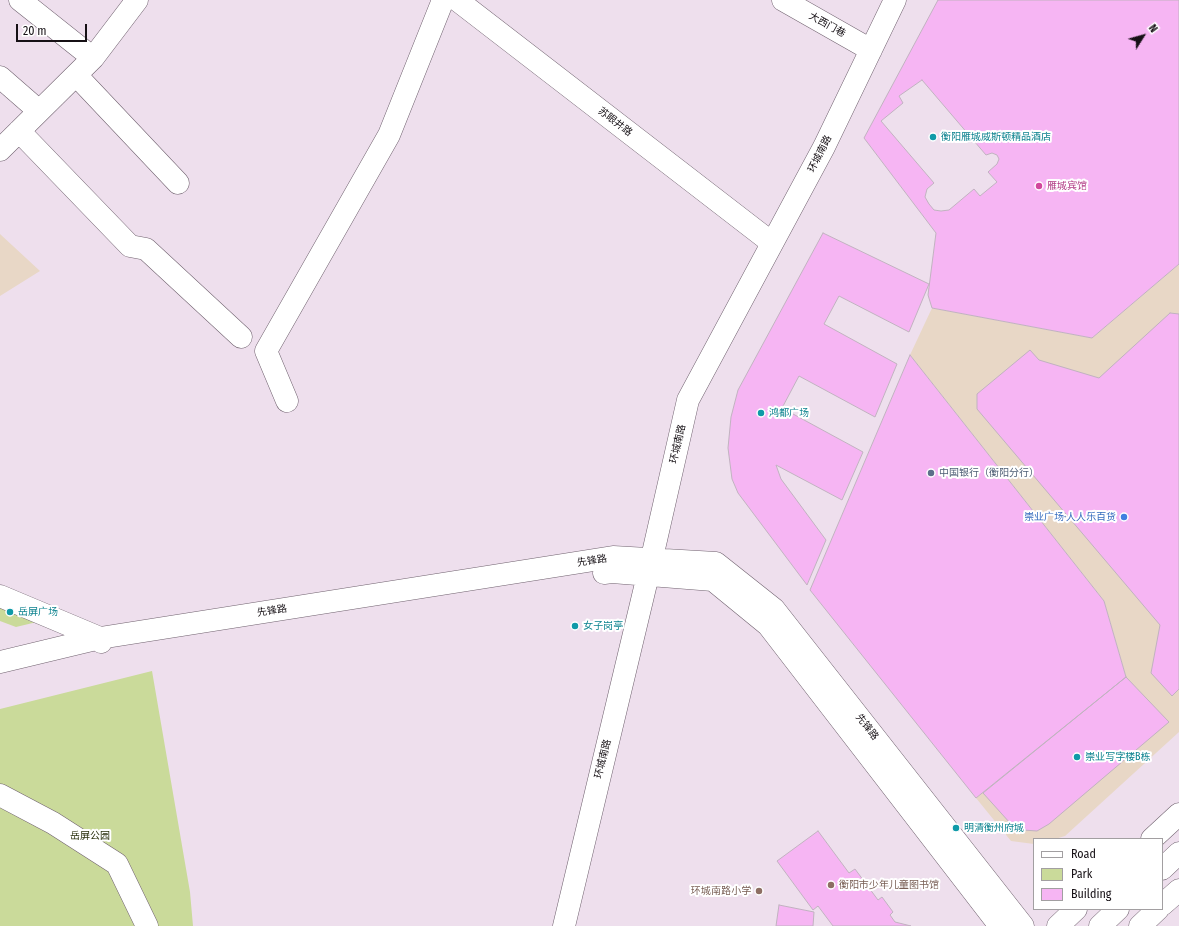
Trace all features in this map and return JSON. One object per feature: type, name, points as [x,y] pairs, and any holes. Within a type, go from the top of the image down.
[{"type":"street","points":[[20,0],[93,58]]},
{"type":"street","points":[[0,150],[93,58],[138,0]]},
{"type":"street","points":[[287,401],[266,351],[389,134],[443,0]]},
{"type":"street","name":"苏眼井路","points":[[457,0],[772,243]]},
{"type":"street","name":"大西门巷","points":[[783,0],[871,50]]},
{"type":"street","name":"环城南路","points":[[564,926],[650,567],[688,400],[824,147],[895,0]]},
{"type":"street","points":[[76,75],[178,183]]},
{"type":"street","points":[[0,76],[39,111]]},
{"type":"street","points":[[19,131],[130,246],[146,249],[241,336]]},
{"type":"street","name":"先锋路","points":[[0,662],[613,557],[650,567],[713,580],[768,626],[1000,926]]},
{"type":"street","name":"先锋路","points":[[650,567],[716,563],[774,609],[1023,926]]},
{"type":"street","points":[[0,596],[102,644]]},
{"type":"street","name":"先锋路","points":[[0,675],[102,644]]},
{"type":"street","points":[[0,795],[53,823],[117,864],[147,926]]},
{"type":"street","points":[[1153,838],[1179,814]]},
{"type":"street","points":[[1163,868],[1179,853]]},
{"type":"street","points":[[1163,905],[1179,890]]},
{"type":"street","points":[[1058,926],[1075,910]]},
{"type":"street","points":[[1100,926],[1117,910]]},
{"type":"street","points":[[1140,926],[1157,910]]},
{"type":"shaded area","points":[[0,234],[40,271],[0,296]]},
{"type":"shaded area","points":[[1179,264],[1179,732],[1065,836],[1058,838],[1033,838],[1033,844],[1011,841],[976,798],[1126,677],[1104,601],[910,355],[932,308],[1092,338]]},
{"type":"green space","name":"岳屏广场","points":[[0,604],[41,621],[16,627],[0,621]]},
{"type":"green space","name":"岳屏公园","points":[[152,671],[190,892],[193,926],[0,926],[0,709]]},
{"type":"building","name":"雁城宾馆","points":[[938,0],[1179,0],[1179,264],[1092,338],[932,308],[928,295],[936,233],[864,138]]},
{"type":"building","name":"衡阳雁城威斯顿精品酒店","points":[[922,80],[986,155],[992,153],[997,155],[999,159],[997,164],[988,172],[997,182],[980,196],[974,189],[949,210],[934,210],[929,204],[925,197],[927,189],[934,183],[881,121],[903,103],[899,96]]},
{"type":"building","name":"鸿都广场","points":[[823,233],[929,284],[909,332],[839,296],[824,324],[897,364],[875,417],[799,376],[782,408],[863,452],[842,500],[776,465],[781,479],[826,540],[807,585],[738,493],[732,479],[728,448],[731,417],[738,390]]},
{"type":"building","name":"崇业广场·人人乐百货","points":[[1170,313],[1179,314],[1179,689],[1172,696],[1151,673],[1160,625],[977,409],[977,394],[1030,350],[1039,360],[1099,378]]},
{"type":"building","name":"中国银行（衡阳分行）","points":[[910,355],[1104,601],[1126,677],[976,798],[810,590]]},
{"type":"building","name":"崇业写字楼B栋","points":[[1126,677],[1169,722],[1049,824],[1037,831],[1023,830],[1010,823],[983,793]]},
{"type":"building","name":"衡阳市少年儿童图书馆","points":[[818,831],[849,873],[855,869],[878,900],[882,897],[893,912],[890,915],[895,922],[911,926],[833,926],[818,906],[813,910],[777,861]]},
{"type":"building","points":[[779,905],[814,912],[813,926],[776,926]]},
{"type":"place","name":"衡阳雁城威斯顿精品酒店","points":[[933,137]]},
{"type":"place","name":"雁城宾馆","points":[[1039,186]]},
{"type":"place","name":"鸿都广场","points":[[761,413]]},
{"type":"place","name":"中国银行（衡阳分行）","points":[[931,473]]},
{"type":"place","name":"崇业广场·人人乐百货","points":[[1124,517]]},
{"type":"place","name":"岳屏广场","points":[[10,612]]},
{"type":"place","name":"女子岗亭","points":[[575,626]]},
{"type":"place","name":"崇业写字楼B栋","points":[[1077,757]]},
{"type":"place","name":"明清衡州府城","points":[[956,828]]},
{"type":"place","name":"衡阳市少年儿童图书馆","points":[[831,885]]},
{"type":"place","name":"环城南路小学","points":[[759,891]]}]
